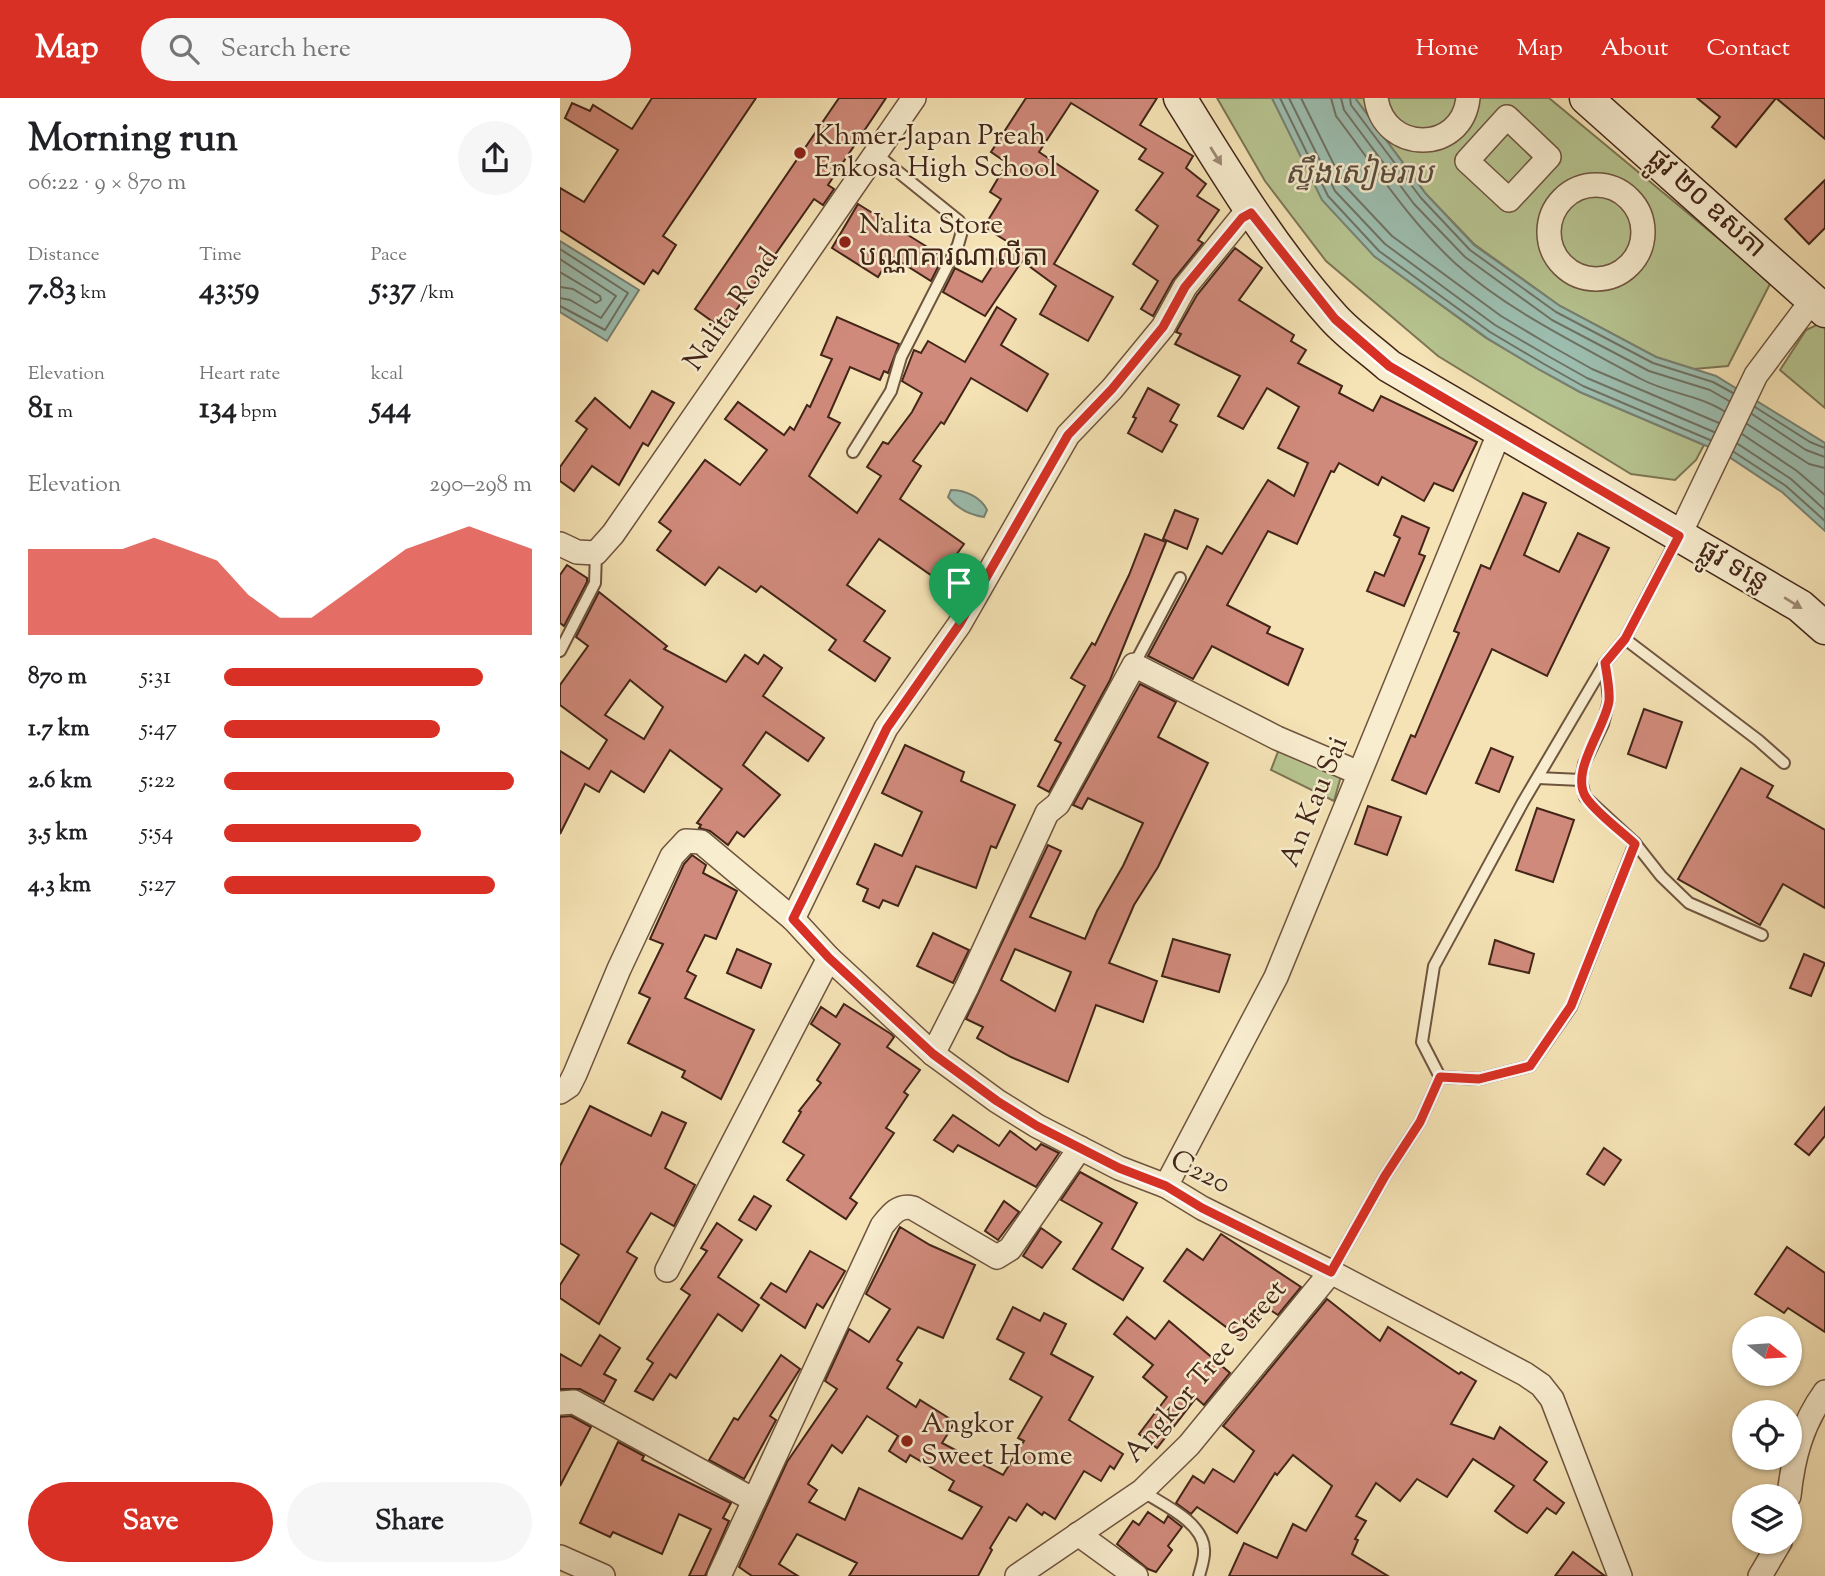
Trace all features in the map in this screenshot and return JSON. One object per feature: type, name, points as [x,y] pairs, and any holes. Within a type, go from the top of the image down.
[{"type":"street","name":"Nalita Road","points":[[596,553],[613,534],[914,98]]},
{"type":"street","name":"ផ្លូវ ទន្លេ","points":[[1180,98],[1251,213],[1335,319],[1389,366],[1800,606],[1825,628]]},
{"type":"street","points":[[1376,98],[1382,118],[1389,127],[1399,135],[1423,141],[1446,134],[1455,126],[1463,117],[1468,98]]},
{"type":"street","name":"ផ្លូវ ២០ ឧសភា","points":[[1586,98],[1821,300]]},
{"type":"street","points":[[1595,185],[1619,191],[1629,198],[1636,208],[1643,231],[1642,244],[1630,265],[1609,277],[1597,279],[1573,273],[1563,266],[1551,245],[1549,233],[1555,209],[1562,199],[1572,191],[1595,185]]},
{"type":"street","points":[[793,919],[887,728],[959,625],[1068,435],[1112,389],[1163,327],[1185,287],[1242,218],[1251,213]]},
{"type":"street","points":[[1679,536],[1756,375],[1821,300]]},
{"type":"street","name":"An Kau Sai","points":[[1166,1186],[1276,977],[1500,432]]},
{"type":"street","points":[[560,544],[577,552],[596,553]]},
{"type":"street","points":[[933,1054],[1047,813],[1058,804],[1134,665],[1278,738],[1359,773]]},
{"type":"street","name":"C220","points":[[560,1093],[569,1086],[575,1074],[672,856],[686,841],[701,842],[793,919],[829,958],[933,1054],[997,1101],[1080,1148],[1119,1168],[1166,1186],[1202,1208],[1331,1272],[1525,1374],[1541,1385],[1552,1399],[1620,1576]]},
{"type":"street","points":[[667,1270],[829,958]]},
{"type":"street","points":[[719,1576],[882,1226],[890,1214],[900,1208],[912,1208],[997,1257],[1010,1249],[1080,1148]]},
{"type":"street","name":"Angkor Tree Street","points":[[1017,1576],[1142,1491],[1189,1445],[1331,1272]]},
{"type":"street","points":[[1791,1484],[1799,1437],[1809,1414],[1825,1392]]},
{"type":"street","points":[[560,1403],[574,1402],[754,1500]]},
{"type":"street","points":[[1078,1534],[1136,1576]]},
{"type":"street","points":[[1760,1576],[1773,1554]]},
{"type":"street","points":[[569,1565],[603,1576]]},
{"type":"lane","points":[[853,452],[891,391],[901,357],[958,245],[962,231],[959,221],[876,154]]},
{"type":"lane","points":[[1440,1077],[1422,1042],[1434,966],[1605,663],[1625,639],[1679,536]]},
{"type":"lane","points":[[560,651],[595,583],[596,553]]},
{"type":"lane","points":[[1134,665],[1180,578]]},
{"type":"lane","points":[[1625,639],[1758,740],[1784,763]]},
{"type":"lane","points":[[1605,663],[1609,700],[1603,724],[1584,764],[1581,780],[1585,797],[1635,844],[1661,876],[1689,903],[1762,935]]},
{"type":"lane","points":[[1538,778],[1581,780]]},
{"type":"lane","points":[[1440,1077],[1479,1079],[1530,1066],[1571,1006],[1635,844]]},
{"type":"lane","points":[[1331,1272],[1385,1176],[1420,1122],[1440,1077]]},
{"type":"lane","points":[[1142,1491],[1182,1517],[1201,1535],[1205,1550],[1199,1576]]},
{"type":"green space","points":[[1217,98],[1272,98],[1295,143],[1374,256],[1486,338],[1540,370],[1580,392],[1704,445],[1696,460],[1675,480],[1631,474],[1438,356],[1326,261],[1265,181]]},
{"type":"green space","points":[[1355,98],[1549,98],[1771,282],[1728,366],[1694,369],[1656,357],[1560,306],[1474,244],[1426,194]]},
{"type":"green space","points":[[1825,321],[1825,408],[1780,370],[1806,330]]},
{"type":"green space","points":[[1279,749],[1341,776],[1334,801],[1271,770]]},
{"type":"water","name":"ស្ទឹងសៀមរាប","points":[[1272,98],[1355,98],[1426,194],[1474,245],[1560,306],[1656,357],[1716,376],[1825,443],[1825,531],[1782,492],[1723,453],[1580,392],[1540,370],[1487,338],[1374,256],[1322,200]]},
{"type":"water","points":[[560,241],[639,290],[607,341],[560,312]]},
{"type":"water","points":[[951,490],[962,491],[977,498],[987,510],[984,517],[969,513],[955,504],[948,497]]},
{"type":"building","points":[[652,98],[756,98],[663,236],[676,245],[658,274],[653,270],[644,284],[560,230],[560,188],[584,202],[618,150],[565,118],[572,103],[590,111],[593,105],[632,129]]},
{"type":"building","points":[[839,98],[886,98],[828,185],[834,189],[823,205],[814,199],[723,329],[695,309]]},
{"type":"building","points":[[1026,98],[1157,98],[1140,125],[1193,156],[1186,168],[1206,184],[1197,196],[1219,210],[1198,240],[1203,243],[1173,280],[1153,316],[1141,309],[1158,281],[1133,264],[1158,226],[1136,210],[1163,173],[1139,159],[1146,149],[1071,103],[1039,152],[1098,191],[1054,264],[1113,297],[1088,341],[1040,314],[1056,286],[1022,261],[985,316],[943,292],[955,268],[982,282],[1008,242],[984,227],[1001,199],[990,192],[1007,163],[991,152]]},
{"type":"building","points":[[1697,98],[1776,98],[1736,147],[1712,127],[1720,117]]},
{"type":"building","points":[[1776,98],[1825,98],[1825,139]]},
{"type":"building","points":[[1825,180],[1825,228],[1809,244],[1785,219]]},
{"type":"building","points":[[858,204],[937,253],[935,257],[941,261],[931,281],[891,256],[878,277],[832,248]]},
{"type":"building","points":[[1235,248],[1262,268],[1239,300],[1294,335],[1291,341],[1306,350],[1298,363],[1342,386],[1339,393],[1373,411],[1381,396],[1477,442],[1453,491],[1434,483],[1424,501],[1382,477],[1378,485],[1339,463],[1334,472],[1331,471],[1297,544],[1268,531],[1227,605],[1270,627],[1267,633],[1303,649],[1288,685],[1212,646],[1193,679],[1148,656],[1207,546],[1222,554],[1268,480],[1294,496],[1308,463],[1278,448],[1299,407],[1267,388],[1243,429],[1218,416],[1240,376],[1175,344],[1181,334],[1176,332],[1197,295]]},
{"type":"building","points":[[997,307],[1016,319],[1001,345],[1048,374],[1027,411],[971,378],[944,424],[941,422],[913,461],[921,466],[900,499],[964,544],[938,580],[879,539],[847,585],[885,611],[864,641],[890,658],[875,681],[829,650],[836,640],[761,586],[756,592],[719,567],[705,585],[657,550],[671,531],[659,522],[705,460],[740,485],[767,450],[725,419],[738,402],[784,435],[790,427],[794,430],[807,405],[810,407],[832,359],[821,355],[837,317],[899,344],[888,373],[884,371],[880,380],[850,367],[828,417],[840,423],[809,476],[857,513],[881,476],[867,467],[883,442],[888,444],[912,412],[922,393],[902,381],[914,350],[921,353],[928,341],[965,362]]},
{"type":"building","points":[[1148,388],[1179,405],[1170,421],[1177,425],[1162,452],[1128,433]]},
{"type":"building","points":[[652,391],[674,403],[648,446],[643,443],[619,485],[592,466],[574,491],[560,481],[560,467],[587,429],[576,421],[595,398],[630,428]]},
{"type":"building","points":[[1523,493],[1546,503],[1524,555],[1559,572],[1578,533],[1609,548],[1547,676],[1492,649],[1426,794],[1392,780],[1411,735],[1415,737],[1459,633],[1454,631],[1481,565],[1490,569]]},
{"type":"building","points":[[1175,510],[1198,519],[1187,549],[1163,539]]},
{"type":"building","points":[[1402,516],[1429,528],[1419,554],[1425,556],[1404,606],[1367,591],[1375,572],[1384,576],[1400,538],[1394,535]]},
{"type":"building","points":[[1145,534],[1166,542],[1110,680],[1049,792],[1038,786],[1061,743],[1055,740],[1085,686],[1071,678],[1092,643],[1095,645],[1129,575]]},
{"type":"building","points":[[567,565],[587,578],[587,582],[564,626],[560,623],[560,575]]},
{"type":"building","points":[[599,592],[667,646],[664,649],[726,682],[745,655],[758,664],[764,655],[782,668],[763,696],[824,738],[808,761],[766,732],[743,765],[780,795],[744,837],[737,832],[728,845],[710,831],[699,828],[701,825],[697,823],[722,789],[670,750],[644,792],[611,771],[599,792],[585,784],[560,834],[560,751],[589,769],[607,740],[560,705],[560,685],[588,646],[576,637]],"holes":[[[630,680],[663,707],[644,739],[605,715]]]},
{"type":"building","points":[[1140,684],[1176,702],[1158,737],[1208,763],[1158,867],[1134,905],[1109,963],[1157,981],[1143,1022],[1096,1005],[1068,1082],[1011,1057],[977,1038],[983,1027],[966,1019],[1048,845],[1061,851],[1030,917],[1085,939],[1143,823],[1088,798],[1082,809],[1073,805]],"holes":[[[1015,949],[1071,972],[1055,1011],[1001,980]]]},
{"type":"building","points":[[1644,709],[1682,722],[1666,768],[1628,754]]},
{"type":"building","points":[[905,745],[964,772],[961,781],[1015,805],[996,848],[991,846],[976,888],[916,866],[898,906],[883,900],[879,908],[863,901],[868,889],[857,884],[875,844],[902,856],[922,812],[882,793]]},
{"type":"building","points":[[1491,748],[1513,757],[1499,792],[1476,783]]},
{"type":"building","points":[[1741,768],[1773,786],[1767,797],[1825,830],[1825,908],[1783,884],[1760,925],[1678,879]]},
{"type":"building","points":[[1368,806],[1401,817],[1387,855],[1355,844]]},
{"type":"building","points":[[1537,808],[1574,820],[1553,882],[1516,870]]},
{"type":"building","points":[[692,855],[706,865],[703,873],[737,891],[716,939],[705,935],[687,971],[696,976],[685,998],[754,1030],[721,1099],[682,1077],[685,1071],[628,1043],[650,998],[639,993],[663,944],[650,939],[684,864]]},
{"type":"building","points":[[933,933],[969,950],[953,983],[917,966]]},
{"type":"building","points":[[1173,939],[1230,955],[1219,992],[1162,976]]},
{"type":"building","points":[[1495,940],[1534,954],[1529,973],[1489,964]]},
{"type":"building","points":[[737,949],[771,964],[761,988],[727,973]]},
{"type":"building","points":[[1804,954],[1825,963],[1811,996],[1790,988]]},
{"type":"building","points":[[844,1004],[891,1034],[894,1037],[887,1047],[920,1070],[904,1092],[908,1095],[886,1128],[894,1133],[850,1198],[857,1203],[846,1219],[787,1180],[804,1155],[783,1142],[801,1112],[799,1111],[821,1083],[817,1080],[840,1044],[811,1024],[821,1007],[836,1017]]},
{"type":"building","points":[[590,1106],[651,1136],[662,1112],[686,1123],[665,1168],[695,1185],[674,1226],[651,1213],[627,1252],[637,1258],[599,1324],[560,1298],[560,1285],[579,1255],[560,1243],[560,1166]]},
{"type":"building","points":[[1825,1107],[1825,1136],[1809,1155],[1795,1144]]},
{"type":"building","points":[[953,1115],[999,1146],[1010,1131],[1036,1150],[1041,1144],[1059,1153],[1036,1187],[958,1145],[953,1152],[934,1140]]},
{"type":"building","points":[[1604,1148],[1621,1160],[1604,1185],[1587,1174]]},
{"type":"building","points":[[1080,1172],[1137,1203],[1112,1249],[1143,1268],[1123,1300],[1073,1269],[1102,1223],[1061,1200]]},
{"type":"building","points":[[754,1196],[771,1206],[756,1230],[739,1220]]},
{"type":"building","points":[[1004,1201],[1019,1212],[998,1240],[985,1231]]},
{"type":"building","points":[[717,1223],[742,1240],[718,1277],[759,1305],[742,1331],[718,1314],[676,1378],[670,1374],[653,1400],[635,1391],[653,1363],[647,1359],[690,1295],[681,1289],[707,1251],[701,1248]]},
{"type":"building","points":[[900,1227],[930,1245],[975,1265],[943,1338],[918,1327],[897,1360],[902,1363],[887,1388],[916,1407],[920,1400],[955,1422],[942,1443],[1003,1475],[1024,1441],[1018,1438],[1042,1397],[1010,1379],[1024,1353],[997,1339],[1013,1307],[1040,1321],[1044,1313],[1066,1324],[1051,1354],[1093,1377],[1069,1420],[1123,1454],[1114,1469],[1110,1466],[1101,1481],[1084,1471],[1055,1519],[1044,1512],[1042,1515],[1027,1504],[1016,1521],[1009,1517],[990,1548],[992,1550],[978,1576],[849,1576],[857,1563],[797,1534],[779,1564],[798,1576],[752,1576],[739,1567],[787,1462],[837,1389],[825,1381],[849,1329],[869,1342],[890,1309],[866,1294]],"holes":[[[867,1416],[898,1436],[889,1451],[906,1462],[910,1455],[954,1481],[949,1490],[982,1507],[962,1539],[859,1488],[845,1520],[809,1502],[817,1490],[808,1484],[832,1445],[842,1453]]]},
{"type":"building","points":[[1041,1228],[1061,1242],[1042,1268],[1023,1256]]},
{"type":"building","points":[[1221,1234],[1301,1287],[1278,1315],[1264,1306],[1241,1338],[1164,1281],[1187,1249],[1203,1260]]},
{"type":"building","points":[[1787,1247],[1825,1273],[1825,1332],[1788,1308],[1784,1313],[1755,1294]]},
{"type":"building","points":[[810,1251],[845,1271],[823,1308],[817,1304],[805,1328],[761,1298],[771,1283],[786,1292]]},
{"type":"building","points":[[1327,1299],[1380,1341],[1388,1327],[1459,1374],[1461,1372],[1476,1381],[1451,1424],[1494,1439],[1500,1427],[1547,1462],[1534,1480],[1564,1503],[1556,1514],[1547,1508],[1527,1533],[1517,1527],[1495,1511],[1514,1486],[1473,1459],[1447,1497],[1417,1479],[1400,1501],[1376,1483],[1356,1516],[1366,1521],[1355,1539],[1358,1540],[1352,1554],[1388,1576],[1229,1576],[1244,1543],[1277,1558],[1293,1524],[1306,1531],[1332,1486],[1293,1455],[1277,1475],[1275,1473],[1237,1533],[1197,1507],[1191,1514],[1176,1503],[1193,1476],[1204,1483],[1213,1469],[1234,1482],[1254,1451],[1223,1426]]},
{"type":"building","points":[[1127,1317],[1155,1339],[1169,1321],[1230,1373],[1204,1405],[1196,1398],[1157,1448],[1139,1434],[1167,1397],[1143,1377],[1153,1365],[1114,1334]]},
{"type":"building","points":[[600,1335],[620,1348],[604,1374],[616,1380],[604,1402],[580,1389],[560,1389],[560,1354],[581,1366]]},
{"type":"building","points":[[781,1355],[800,1369],[770,1416],[776,1420],[744,1479],[709,1460],[734,1418],[738,1420]]},
{"type":"building","points":[[571,1416],[591,1427],[560,1486],[560,1417]]},
{"type":"building","points":[[618,1442],[644,1456],[642,1460],[731,1503],[723,1518],[729,1521],[705,1576],[689,1576],[711,1529],[679,1514],[662,1554],[613,1532],[610,1537],[580,1523]]},
{"type":"building","points":[[1148,1512],[1164,1523],[1168,1516],[1182,1527],[1168,1546],[1172,1550],[1156,1572],[1148,1569],[1117,1544],[1133,1521],[1139,1525]]},
{"type":"building","points":[[1573,1552],[1605,1576],[1555,1576]]},
{"type":"place","name":"Khmer-Japan Preah Enkosa High School","points":[[800,153]]},
{"type":"place","name":"Nalita Store បណ្ណាគារណាលីតា","points":[[845,242]]},
{"type":"place","name":"Angkor Sweet Home","points":[[907,1441]]},
{"type":"route","points":[[1251,213],[1291,267],[1335,319],[1389,366],[1679,536],[1625,639],[1605,663],[1609,700],[1603,724],[1584,764],[1581,780],[1585,797],[1635,844],[1571,1006],[1530,1066],[1479,1079],[1440,1077],[1420,1122],[1385,1176],[1331,1272],[1202,1208],[1166,1186],[1119,1168],[1037,1126],[997,1101],[933,1054],[829,958],[793,919],[887,728],[959,625],[1068,435],[1112,389],[1163,327],[1185,287],[1242,218],[1251,213]]}]
